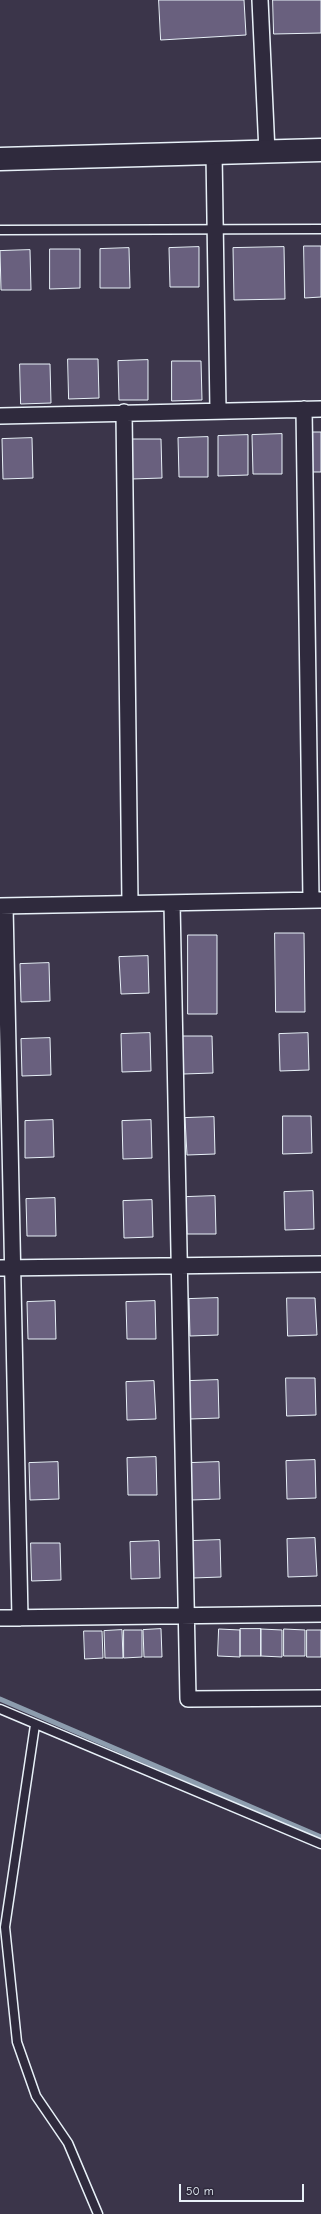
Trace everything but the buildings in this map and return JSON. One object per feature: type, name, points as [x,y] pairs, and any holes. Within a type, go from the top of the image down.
[{"type":"main road","points":[[0,159],[321,150]]},
{"type":"street","points":[[260,0],[267,152]]},
{"type":"street","points":[[214,153],[218,410]]},
{"type":"street","points":[[20,1618],[6,1268],[2,906],[316,900],[304,409]]},
{"type":"street","points":[[0,416],[124,412],[321,409]]},
{"type":"street","points":[[124,412],[130,903]]},
{"type":"street","points":[[172,903],[188,1699],[321,1698]]},
{"type":"street","points":[[6,1268],[321,1264]]},
{"type":"street","points":[[0,1618],[321,1614]]},
{"type":"lane","points":[[0,230],[321,229]]},
{"type":"lane","points":[[0,1709],[321,1844]]},
{"type":"lane","points":[[35,1725],[5,1927],[17,2042],[36,2096],[68,2143],[98,2214]]},
{"type":"waterway","points":[[0,1699],[321,1837]]}]
